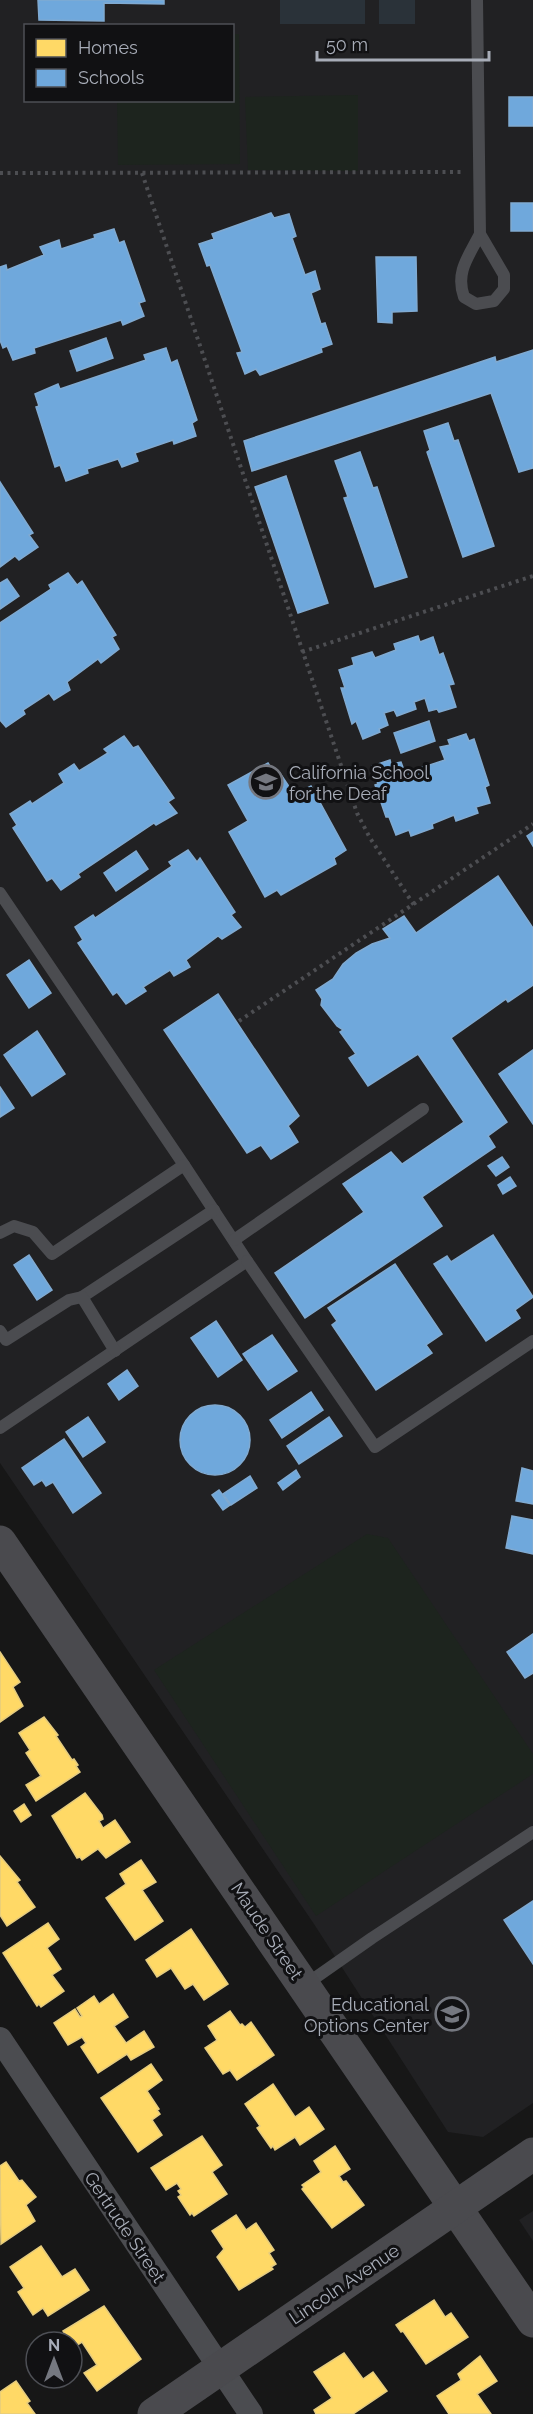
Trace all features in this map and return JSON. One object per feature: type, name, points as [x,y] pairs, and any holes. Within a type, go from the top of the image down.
[{"type":"street","name":"Maude Street","points":[[0,1542],[533,2321]]},
{"type":"street","name":"Gertrude Street","points":[[0,2039],[251,2414]]},
{"type":"street","name":"Lincoln Avenue","points":[[154,2414],[533,2154]]},
{"type":"lane","points":[[477,0],[480,234],[463,268],[459,284],[464,297],[477,304],[494,301],[504,289],[504,275],[480,234]]},
{"type":"lane","points":[[0,893],[375,1447],[533,1341]]},
{"type":"lane","points":[[234,1240],[423,1109]]},
{"type":"lane","points":[[0,1233],[14,1226],[33,1232],[52,1254],[184,1165]]},
{"type":"lane","points":[[0,1330],[6,1340],[69,1300],[82,1297],[214,1210]]},
{"type":"lane","points":[[0,1428],[247,1261]]},
{"type":"lane","points":[[82,1297],[115,1351]]},
{"type":"lane","points":[[304,1985],[533,1832]]},
{"type":"path","points":[[0,173],[479,172]]},
{"type":"path","points":[[142,173],[357,813],[370,838],[414,905]]},
{"type":"path","points":[[302,652],[533,576]]},
{"type":"path","points":[[239,1021],[533,824]]},
{"type":"shaded area","name":"California School for the Deaf","points":[[0,0],[533,0],[533,2103],[483,2137],[448,2132],[314,1924],[0,1463]]},
{"type":"shaded area","points":[[280,0],[365,0],[365,24],[280,24]]},
{"type":"shaded area","points":[[379,0],[415,0],[415,24],[379,24]]},
{"type":"shaded area","points":[[234,34],[239,34],[240,164],[118,165],[117,102],[234,102]]},
{"type":"shaded area","points":[[358,95],[358,171],[248,170],[245,97]]},
{"type":"shaded area","points":[[367,1534],[388,1538],[533,1754],[533,1774],[316,1916],[154,1670]]},
{"type":"shaded area","points":[[533,2211],[533,2241],[519,2220]]},
{"type":"building: Homes","points":[[0,1652],[20,1682],[13,1687],[23,1706],[0,1722]]},
{"type":"building: Homes","points":[[44,1717],[58,1735],[56,1736],[72,1760],[74,1759],[78,1765],[76,1766],[80,1772],[36,1801],[26,1785],[41,1776],[26,1753],[30,1750],[19,1733]]},
{"type":"building: Homes","points":[[85,1793],[102,1815],[103,1819],[99,1821],[103,1828],[115,1820],[130,1842],[106,1858],[98,1849],[82,1860],[80,1857],[77,1858],[52,1816]]},
{"type":"building: Homes","points":[[24,1804],[31,1815],[21,1822],[14,1811]]},
{"type":"building: Homes","points":[[0,1856],[20,1880],[17,1882],[35,1907],[7,1926],[0,1915]]},
{"type":"building: Homes","points":[[141,1860],[156,1882],[142,1890],[163,1921],[135,1940],[106,1898],[126,1884],[120,1874]]},
{"type":"building: Homes","points":[[48,1923],[59,1939],[47,1948],[61,1969],[52,1975],[64,1991],[41,2007],[39,2004],[37,2006],[3,1953]]},
{"type":"building: Homes","points":[[191,1929],[228,1984],[204,2000],[193,1984],[185,1989],[171,1968],[157,1977],[146,1960]]},
{"type":"building: Homes","points":[[113,1994],[128,2017],[114,2026],[126,2043],[144,2031],[154,2047],[131,2060],[127,2054],[98,2073],[81,2047],[86,2043],[82,2037],[68,2045],[54,2023],[75,2009],[80,2017],[82,2016],[77,2008],[94,1996],[99,2004]]},
{"type":"building: Homes","points":[[230,2011],[240,2025],[245,2027],[251,2022],[274,2055],[237,2080],[230,2070],[223,2074],[205,2048],[217,2040],[208,2026]]},
{"type":"building: Homes","points":[[151,2064],[162,2080],[147,2091],[159,2109],[157,2110],[160,2114],[152,2120],[162,2135],[138,2152],[101,2098]]},
{"type":"building: Homes","points":[[273,2084],[295,2117],[309,2107],[324,2129],[300,2145],[295,2137],[275,2150],[273,2146],[271,2148],[257,2128],[260,2126],[245,2104]]},
{"type":"building: Homes","points":[[202,2136],[222,2165],[212,2172],[227,2194],[194,2216],[192,2213],[190,2215],[178,2197],[181,2195],[178,2191],[181,2189],[177,2183],[166,2190],[151,2168]]},
{"type":"building: Homes","points":[[335,2146],[350,2169],[339,2176],[343,2182],[346,2181],[364,2205],[332,2228],[302,2189],[304,2187],[302,2185],[321,2172],[314,2161]]},
{"type":"building: Homes","points":[[6,2162],[19,2181],[22,2180],[36,2197],[26,2205],[35,2221],[1,2244],[0,2166]]},
{"type":"building: Homes","points":[[236,2215],[246,2230],[256,2223],[274,2250],[269,2253],[276,2264],[271,2267],[273,2269],[239,2290],[217,2257],[224,2249],[212,2231]]},
{"type":"building: Homes","points":[[41,2246],[62,2277],[75,2269],[89,2290],[48,2316],[43,2308],[33,2315],[18,2292],[24,2288],[10,2267]]},
{"type":"building: Homes","points":[[434,2300],[445,2317],[451,2313],[468,2337],[426,2364],[403,2331],[401,2332],[396,2325]]},
{"type":"building: Homes","points":[[104,2306],[141,2359],[97,2391],[84,2373],[97,2365],[84,2345],[84,2330],[65,2330]]},
{"type":"building: Homes","points":[[344,2353],[363,2379],[373,2372],[387,2391],[353,2414],[316,2414],[314,2410],[332,2398],[314,2372]]},
{"type":"building: Homes","points":[[480,2356],[497,2381],[477,2394],[491,2414],[449,2414],[437,2396],[461,2380],[458,2374]]},
{"type":"building: Homes","points":[[16,2381],[30,2401],[27,2403],[35,2414],[0,2414],[0,2392]]},
{"type":"building: Schools","points":[[38,0],[164,0],[164,4],[104,3],[104,21],[39,20]]},
{"type":"building: Schools","points":[[509,97],[533,97],[533,126],[509,126]]},
{"type":"building: Schools","points":[[511,203],[533,203],[533,231],[511,231]]},
{"type":"building: Schools","points":[[271,213],[274,218],[289,214],[296,236],[292,238],[305,275],[315,271],[320,289],[311,293],[321,324],[325,323],[332,344],[321,348],[322,352],[260,375],[256,369],[245,374],[237,353],[242,352],[210,265],[207,266],[199,244],[214,239],[212,234]]},
{"type":"building: Schools","points":[[114,229],[119,243],[124,241],[145,301],[139,303],[144,316],[123,325],[121,320],[34,348],[35,353],[13,360],[7,346],[3,348],[0,340],[0,267],[6,265],[7,270],[44,255],[40,247],[59,240],[61,249]]},
{"type":"building: Schools","points":[[376,257],[416,257],[417,311],[392,312],[392,323],[378,322]]},
{"type":"building: Schools","points":[[106,338],[113,358],[77,371],[70,351]]},
{"type":"building: Schools","points":[[166,348],[171,363],[177,360],[197,420],[192,423],[196,436],[174,444],[173,440],[135,453],[138,461],[122,467],[118,459],[87,469],[88,473],[66,481],[60,465],[55,467],[36,407],[39,406],[35,394],[58,384],[60,389],[146,360],[144,355]]},
{"type":"building: Schools","points":[[533,350],[533,468],[519,472],[491,393],[252,471],[244,441],[495,357],[496,362]]},
{"type":"building: Schools","points":[[448,423],[454,441],[458,440],[494,546],[463,557],[427,452],[430,450],[424,431]]},
{"type":"building: Schools","points":[[360,452],[373,488],[377,487],[407,577],[375,587],[344,498],[348,497],[335,461]]},
{"type":"building: Schools","points":[[286,476],[328,603],[298,613],[255,487]]},
{"type":"building: Schools","points":[[0,482],[33,533],[29,535],[38,547],[19,560],[15,556],[0,567]]},
{"type":"building: Schools","points":[[68,573],[77,585],[82,581],[116,635],[112,637],[119,649],[101,663],[98,659],[67,682],[70,690],[54,700],[49,693],[23,710],[25,714],[6,727],[0,720],[0,623],[51,589],[49,585]]},
{"type":"building: Schools","points":[[7,579],[19,596],[0,609],[0,583]]},
{"type":"building: Schools","points":[[418,636],[420,642],[433,637],[439,655],[443,653],[454,684],[449,685],[456,707],[439,712],[437,709],[429,711],[425,698],[414,702],[416,709],[397,716],[394,710],[384,713],[388,725],[379,729],[380,732],[363,739],[356,721],[352,724],[341,688],[345,688],[339,670],[354,665],[352,658],[372,652],[375,658],[396,650],[394,644]]},
{"type":"building: Schools","name":"California School for the Deaf","points":[[429,721],[435,741],[401,753],[394,733]]},
{"type":"building: Schools","points":[[466,734],[469,741],[474,739],[489,785],[485,787],[490,803],[476,807],[478,813],[456,821],[454,815],[432,824],[433,828],[411,836],[409,830],[396,835],[389,817],[386,817],[375,785],[378,784],[372,766],[390,760],[391,764],[401,762],[405,773],[445,760],[440,747],[450,745],[448,740]]},
{"type":"building: Schools","points":[[124,736],[133,748],[138,746],[174,798],[168,802],[177,813],[156,825],[154,823],[78,874],[80,877],[61,890],[52,878],[47,881],[13,828],[17,825],[10,814],[30,801],[32,804],[64,783],[59,774],[74,764],[79,771],[108,753],[104,749]]},
{"type":"building: Schools","points":[[268,763],[276,776],[280,773],[292,791],[287,794],[290,797],[311,786],[346,850],[334,858],[336,864],[281,895],[277,890],[265,897],[229,832],[248,821],[228,785]]},
{"type":"building: Schools","points":[[533,832],[533,846],[527,836]]},
{"type":"building: Schools","points":[[188,850],[197,862],[200,858],[235,912],[231,915],[241,927],[222,939],[218,936],[186,960],[190,967],[174,976],[170,970],[143,987],[146,991],[126,1004],[117,992],[113,995],[78,943],[83,940],[75,927],[93,915],[95,918],[172,866],[169,862]]},
{"type":"building: Schools","points":[[136,851],[148,869],[116,891],[104,873]]},
{"type":"building: Schools","points":[[498,876],[533,928],[533,985],[508,1002],[506,999],[451,1038],[507,1122],[488,1136],[495,1147],[422,1197],[442,1226],[305,1318],[275,1273],[364,1212],[343,1184],[391,1152],[402,1164],[464,1122],[418,1054],[368,1086],[349,1058],[356,1054],[340,1032],[343,1030],[337,1026],[321,1005],[322,999],[316,990],[333,979],[343,964],[356,953],[390,938],[383,929],[404,916],[416,933]]},
{"type":"building: Schools","points":[[29,960],[51,993],[29,1008],[7,975]]},
{"type":"building: Schools","points":[[218,994],[299,1116],[288,1126],[298,1142],[271,1159],[261,1145],[247,1153],[164,1030]]},
{"type":"building: Schools","points":[[37,1031],[65,1074],[32,1096],[4,1055]]},
{"type":"building: Schools","points":[[533,1050],[533,1124],[499,1074]]},
{"type":"building: Schools","points":[[0,1087],[14,1108],[0,1117]]},
{"type":"building: Schools","points":[[502,1157],[509,1167],[496,1176],[488,1166]]},
{"type":"building: Schools","points":[[510,1177],[516,1186],[503,1194],[498,1185]]},
{"type":"building: Schools","points":[[493,1235],[533,1297],[515,1310],[520,1318],[486,1341],[434,1264],[447,1256],[451,1262]]},
{"type":"building: Schools","points":[[29,1255],[52,1290],[37,1300],[14,1265]]},
{"type":"building: Schools","points":[[395,1264],[442,1334],[426,1345],[432,1353],[376,1390],[332,1325],[337,1321],[328,1308]]},
{"type":"building: Schools","points":[[216,1321],[242,1360],[218,1377],[191,1338]]},
{"type":"building: Schools","points":[[272,1335],[297,1371],[268,1390],[243,1354]]},
{"type":"building: Schools","points":[[127,1370],[138,1386],[119,1400],[108,1384]]},
{"type":"building: Schools","points":[[311,1392],[323,1410],[282,1438],[270,1420]]},
{"type":"building: Schools","points":[[215,1405],[228,1408],[240,1415],[247,1427],[250,1440],[247,1453],[240,1465],[228,1472],[215,1475],[202,1472],[190,1465],[183,1453],[180,1440],[183,1427],[190,1415],[202,1408]]},
{"type":"building: Schools","points":[[88,1417],[105,1442],[83,1457],[66,1432]]},
{"type":"building: Schools","points":[[329,1417],[342,1436],[299,1464],[287,1446]]},
{"type":"building: Schools","points":[[64,1439],[101,1493],[73,1513],[53,1482],[46,1486],[42,1480],[34,1485],[22,1468]]},
{"type":"building: Schools","points":[[522,1468],[533,1471],[533,1504],[516,1501]]},
{"type":"building: Schools","points":[[296,1470],[300,1477],[283,1490],[278,1483]]},
{"type":"building: Schools","points":[[250,1476],[257,1488],[231,1505],[223,1494]]},
{"type":"building: Schools","points":[[219,1490],[230,1505],[223,1510],[212,1495]]},
{"type":"building: Schools","points":[[512,1516],[533,1520],[533,1554],[506,1548]]},
{"type":"building: Schools","points":[[533,1634],[533,1673],[525,1678],[507,1652]]},
{"type":"building: Schools","points":[[533,1901],[533,1964],[504,1920]]},
{"type":"place","name":"California School for the Deaf","points":[[266,782]]},
{"type":"place","name":"Educational Options Center","points":[[452,2014]]}]
